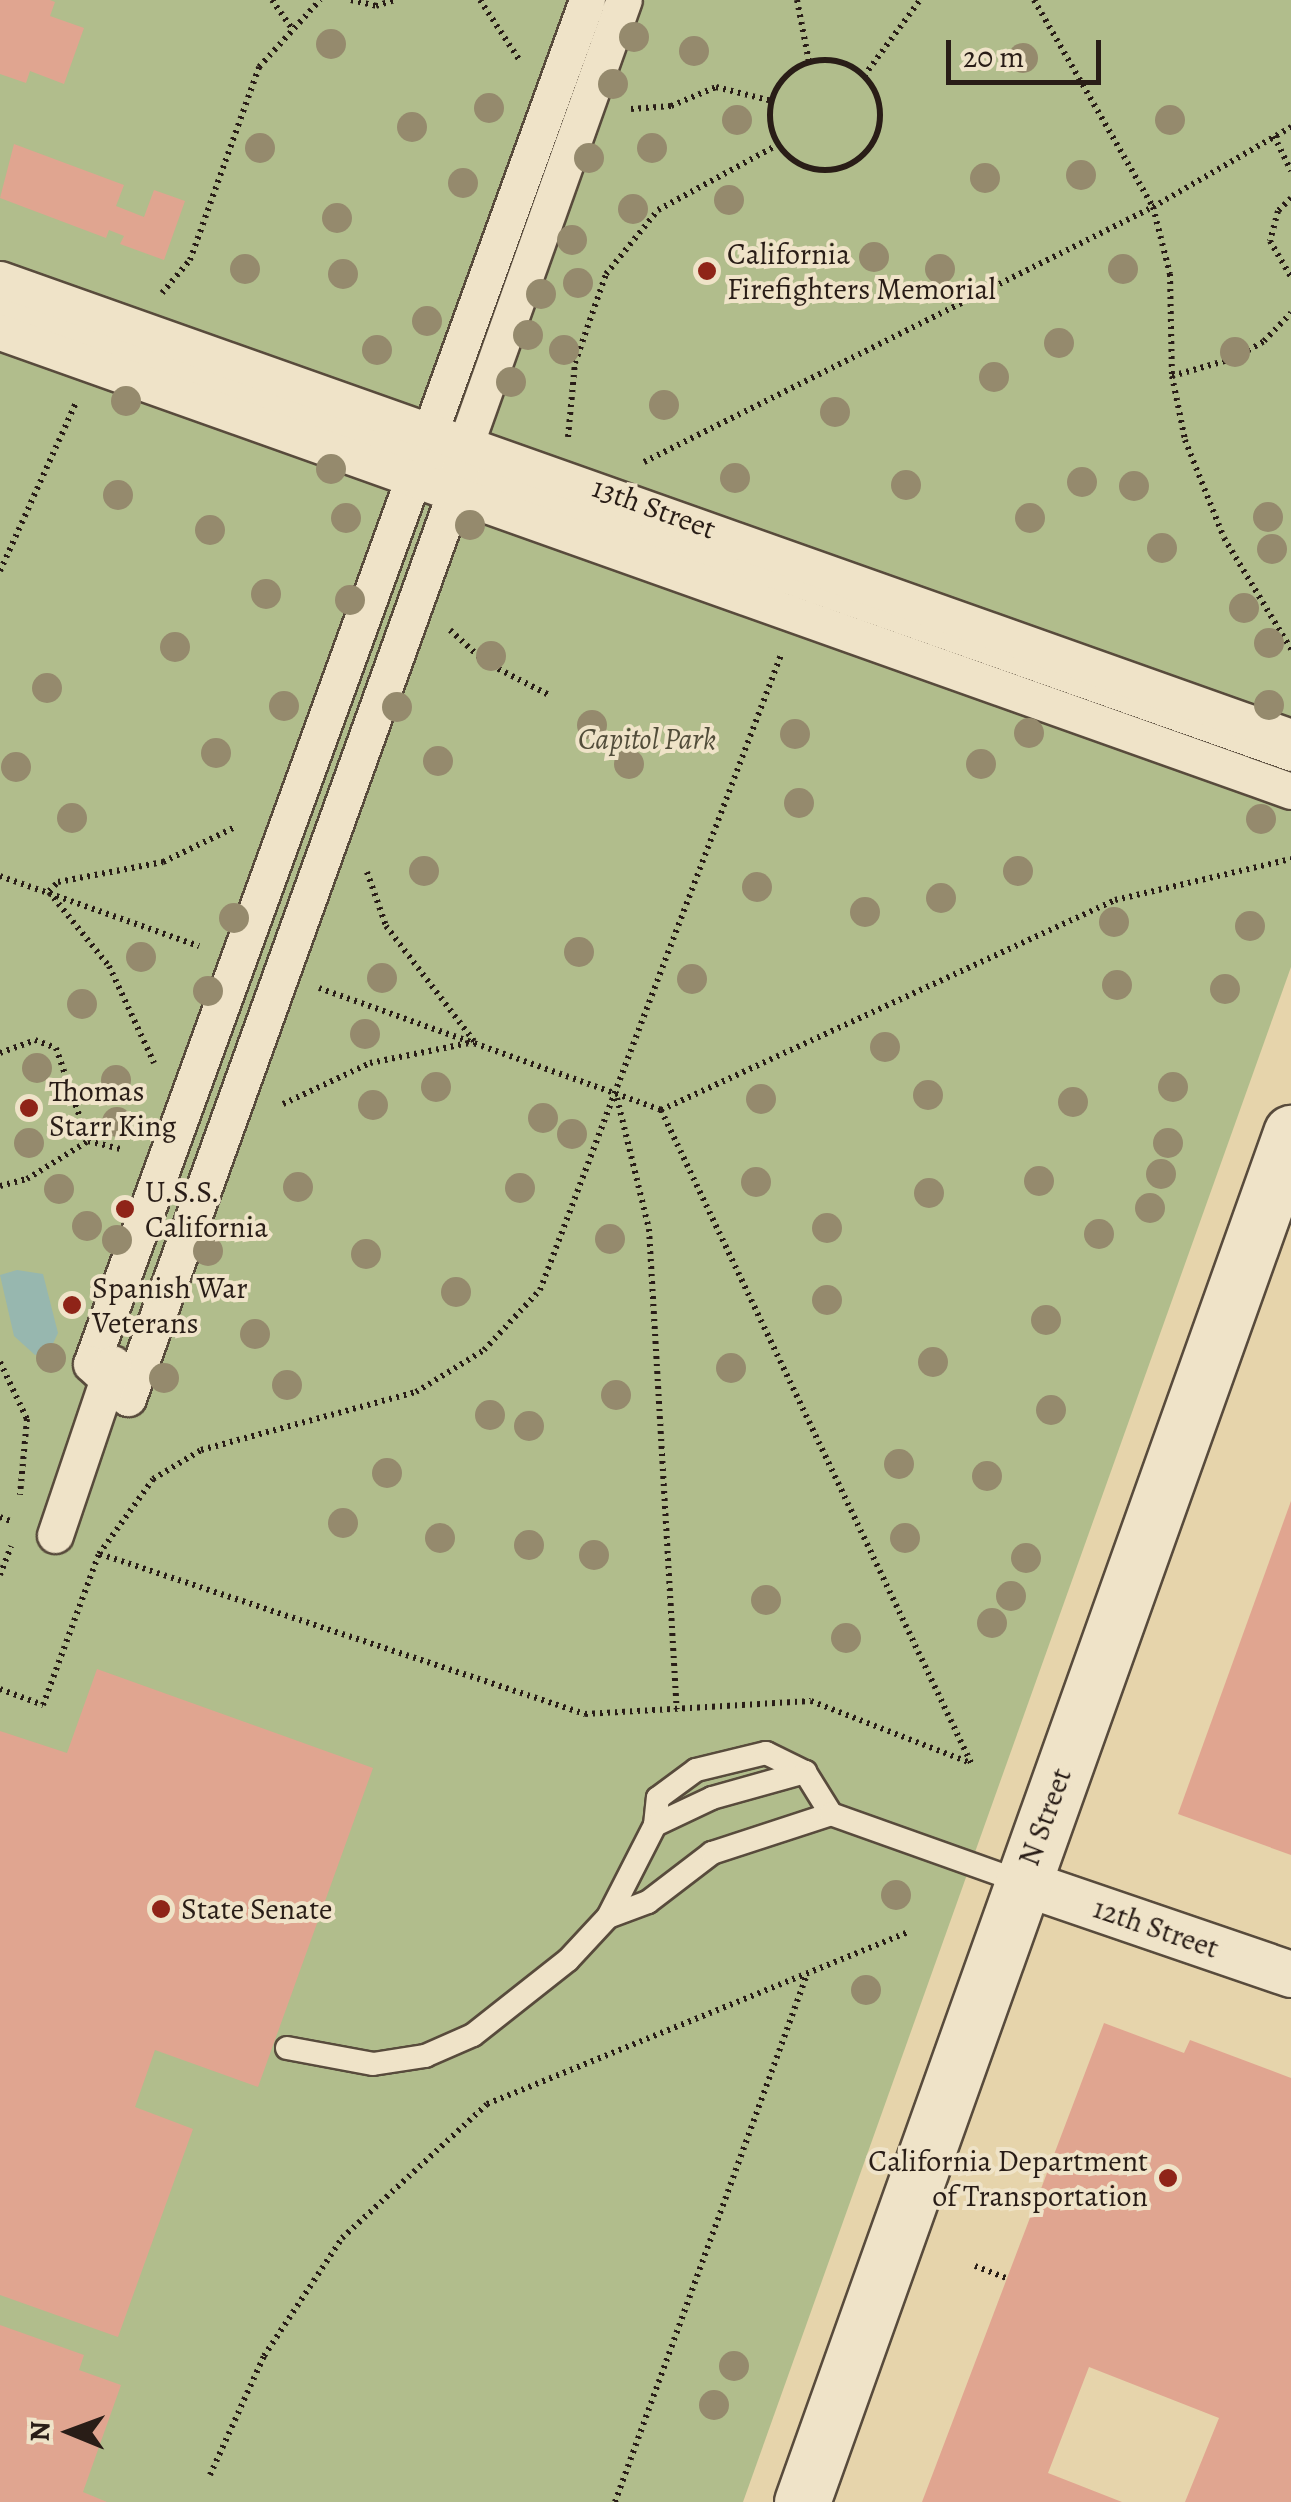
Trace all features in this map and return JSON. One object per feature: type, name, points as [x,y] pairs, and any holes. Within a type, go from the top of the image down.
[{"type":"main road","name":"N Street","points":[[802,2502],[1291,1133]]},
{"type":"street","points":[[587,0],[441,462],[422,582],[128,1398],[90,1364],[237,961],[441,462],[624,0]]},
{"type":"street","points":[[55,1535],[608,0]]},
{"type":"street","points":[[0,279],[126,324],[796,615],[1291,791]]},
{"type":"street","points":[[0,332],[94,366],[441,462],[523,463],[1291,737]]},
{"type":"street","name":"12th Street","points":[[1022,1882],[1291,1974]]},
{"type":"lane","name":"13th Street","points":[[0,305],[1291,760]]},
{"type":"lane","points":[[286,2048],[374,2064],[450,2047],[499,2019],[608,1917],[655,1825],[712,1798],[806,1772],[831,1814]]},
{"type":"lane","points":[[608,1917],[648,1902],[712,1853],[831,1814],[1022,1882]]},
{"type":"path","points":[[272,0],[292,29]]},
{"type":"path","points":[[126,324],[190,260],[244,98],[259,67],[320,0]]},
{"type":"path","points":[[352,0],[395,0]]},
{"type":"path","points":[[797,0],[810,62]]},
{"type":"path","points":[[864,76],[920,0]]},
{"type":"path","points":[[1034,0],[1153,207],[1170,274],[1172,376],[1207,504],[1291,649]]},
{"type":"path","points":[[810,62],[846,63],[864,76],[880,106],[880,125],[863,156],[831,171],[814,169],[779,144],[772,101],[779,84],[810,62]]},
{"type":"path","points":[[591,489],[1153,207],[1291,128]]},
{"type":"path","points":[[1274,136],[1291,171]]},
{"type":"path","points":[[523,463],[566,445],[575,363],[588,319],[624,250],[658,210],[779,144]]},
{"type":"path","points":[[1291,198],[1278,211],[1270,240],[1291,276]]},
{"type":"path","points":[[1172,376],[1235,358],[1264,342],[1291,313]]},
{"type":"path","points":[[0,572],[36,480],[94,366]]},
{"type":"path","points":[[422,582],[444,624],[485,662],[549,694]]},
{"type":"path","points":[[0,1689],[43,1705],[99,1554],[138,1494],[201,1450],[376,1407],[416,1392],[484,1350],[540,1290],[617,1097],[796,615]]},
{"type":"path","points":[[349,791],[386,926],[475,1042]]},
{"type":"path","points":[[49,891],[58,882],[163,862],[242,823]]},
{"type":"path","points":[[281,975],[661,1110],[1115,900],[1291,859]]},
{"type":"path","points":[[0,876],[237,961]]},
{"type":"path","points":[[49,891],[57,910],[109,966],[137,1016],[156,1072]]},
{"type":"path","points":[[0,1053],[35,1040],[56,1048],[88,1141],[28,1179],[0,1186]]},
{"type":"path","points":[[217,1148],[269,1111],[370,1062],[475,1042]]},
{"type":"path","points":[[617,1097],[649,1228],[677,1709]]},
{"type":"path","points":[[55,1535],[99,1554],[585,1714],[811,1702],[971,1763],[661,1110]]},
{"type":"path","points":[[0,1362],[27,1419],[19,1524],[0,1575]]},
{"type":"path","points":[[0,1517],[19,1524]]},
{"type":"path","points":[[210,2475],[264,2356],[342,2238],[488,2104],[910,1931]]},
{"type":"path","points":[[616,2502],[806,1976]]},
{"type":"path","points":[[974,2266],[1007,2278]]},
{"type":"green space","name":"Capitol Park","points":[[0,0],[1291,0],[1291,967],[743,2502],[0,2502]]},
{"type":"water","points":[[17,1270],[43,1274],[58,1333],[49,1352],[35,1355],[14,1336],[0,1275]]},
{"type":"building","points":[[0,0],[50,0],[55,2],[50,16],[84,28],[64,84],[30,71],[26,83],[0,74]]},
{"type":"building","points":[[14,144],[124,185],[116,206],[144,217],[154,190],[185,201],[164,260],[120,244],[124,236],[109,230],[106,238],[0,198]]},
{"type":"building","points":[[1291,1501],[1291,1855],[1178,1814]]},
{"type":"building","name":"State Senate","points":[[97,1669],[373,1768],[258,2087],[155,2050],[135,2107],[193,2129],[118,2337],[0,2295],[0,1731],[67,1753]]},
{"type":"building","name":"California Department of Transportation","points":[[1104,2023],[1184,2053],[1190,2040],[1291,2078],[1291,2502],[1185,2502],[1219,2418],[1089,2367],[1048,2473],[1122,2502],[922,2502]]},
{"type":"building","points":[[0,2325],[84,2355],[79,2370],[121,2385],[83,2492],[107,2502],[0,2502]]},
{"type":"place","name":"California Firefighters Memorial","points":[[707,271]]},
{"type":"place","name":"Thomas Starr King","points":[[29,1108]]},
{"type":"place","name":"U.S.S. California","points":[[125,1209]]},
{"type":"place","name":"Spanish War Veterans","points":[[72,1305]]},
{"type":"place","name":"State Senate","points":[[161,1909]]},
{"type":"place","name":"California Department of Transportation","points":[[1168,2178]]}]
